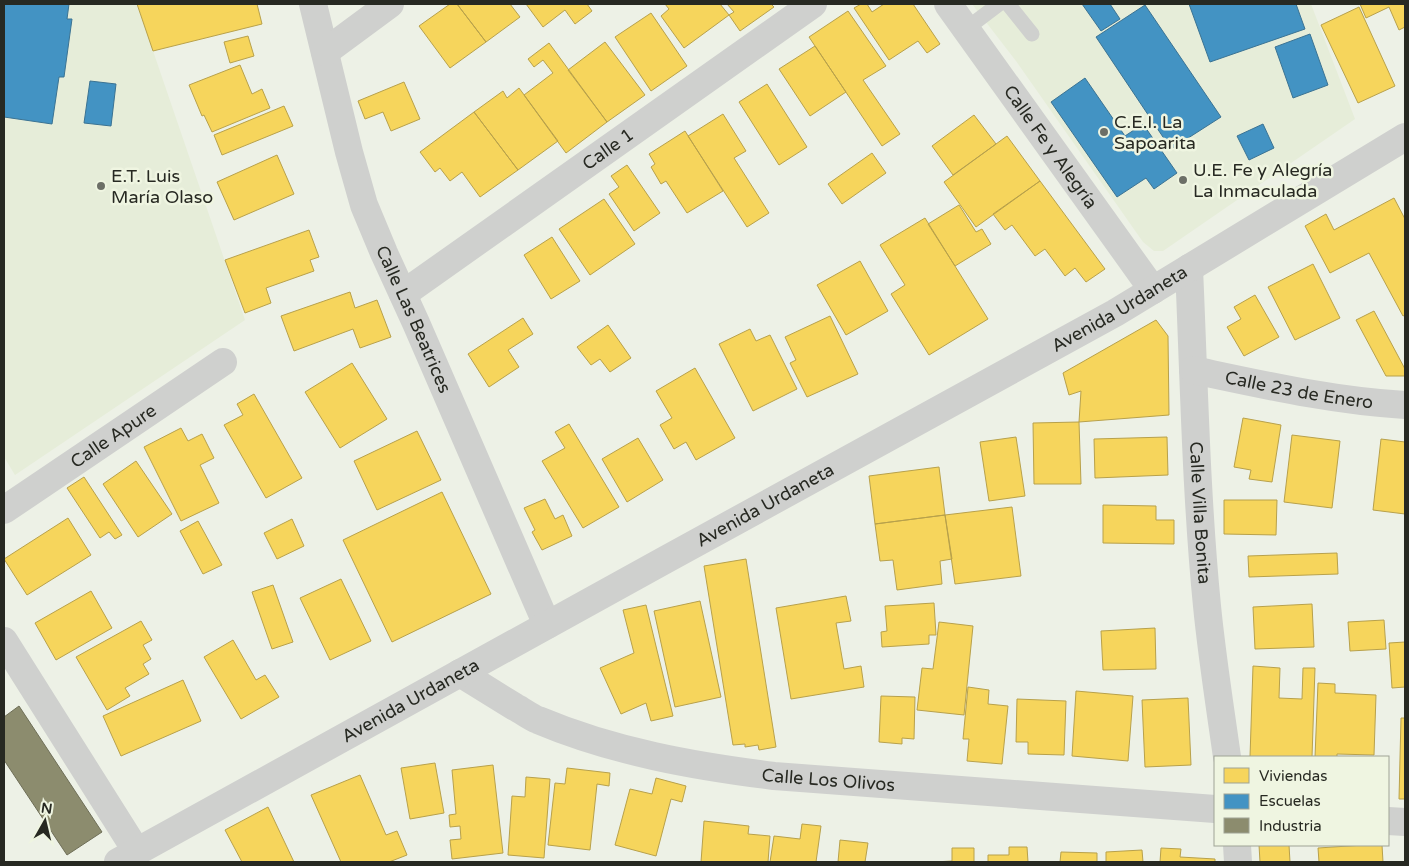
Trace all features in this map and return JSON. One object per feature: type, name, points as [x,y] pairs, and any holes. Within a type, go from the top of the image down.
[{"type":"street","name":"Calle Las Beatrices","points":[[313,4],[349,152],[364,204],[547,625]]},
{"type":"street","points":[[324,52],[390,4]]},
{"type":"street","name":"Calle 1","points":[[403,294],[813,4]]},
{"type":"street","name":"Calle Fe y Alegría","points":[[948,4],[1154,290]]},
{"type":"street","name":"Avenida Urdaneta","points":[[127,857],[1115,313],[1405,137]]},
{"type":"street","name":"Calle Villa Bonita","points":[[1189,268],[1198,485],[1207,606],[1227,756]]},
{"type":"street","name":"Calle Apure","points":[[4,509],[224,362]]},
{"type":"street","name":"Calle 23 de Enero","points":[[1193,370],[1313,394],[1377,404],[1405,405]]},
{"type":"street","points":[[4,641],[127,857]]},
{"type":"street","name":"Calle Los Olivos","points":[[460,673],[537,720],[629,751],[687,764],[774,776],[1214,809]]},
{"type":"street","points":[[1389,821],[1405,822]]},
{"type":"street","points":[[1237,846],[1238,862]]},
{"type":"lane","points":[[966,29],[999,4]]},
{"type":"lane","points":[[1008,4],[1032,34]]},
{"type":"shaded area","name":"E.T. Luis María Olaso","points":[[4,4],[137,4],[245,320],[15,475],[4,457]]},
{"type":"shaded area","name":"U.E. Fe y Alegría La Inmaculada","points":[[972,4],[1311,4],[1355,119],[1163,251],[1154,251],[1143,242],[1016,61]]},
{"type":"building: Viviendas","points":[[137,4],[257,4],[262,24],[153,51]]},
{"type":"building: Viviendas","points":[[450,4],[457,4],[486,42],[450,68],[419,26]]},
{"type":"building: Viviendas","points":[[457,4],[510,4],[520,17],[486,42]]},
{"type":"building: Viviendas","points":[[526,4],[587,4],[592,11],[575,24],[565,10],[543,27]]},
{"type":"building: Viviendas","points":[[665,4],[720,4],[729,15],[684,48],[661,16],[669,9]]},
{"type":"building: Viviendas","points":[[727,4],[771,4],[774,7],[740,31],[729,15],[734,12]]},
{"type":"building: Viviendas","points":[[861,4],[867,4],[872,12],[884,4],[913,4],[940,44],[927,53],[918,41],[889,60],[854,8]]},
{"type":"building: Viviendas","points":[[1360,4],[1405,4],[1405,27],[1399,30],[1389,7],[1366,18]]},
{"type":"building: Viviendas","points":[[1359,7],[1395,86],[1358,103],[1321,25]]},
{"type":"building: Viviendas","points":[[848,11],[886,66],[863,80],[900,134],[882,146],[809,37]]},
{"type":"building: Viviendas","points":[[651,13],[687,66],[651,91],[615,37]]},
{"type":"building: Viviendas","points":[[248,36],[254,56],[230,63],[224,42]]},
{"type":"building: Viviendas","points":[[605,42],[645,95],[607,122],[568,70]]},
{"type":"building: Viviendas","points":[[549,43],[607,122],[566,153],[524,95],[553,73],[543,60],[534,67],[528,59]]},
{"type":"building: Viviendas","points":[[815,46],[846,92],[810,116],[779,69]]},
{"type":"building: Viviendas","points":[[240,65],[252,94],[262,89],[270,108],[212,132],[204,115],[202,116],[189,85]]},
{"type":"building: Viviendas","points":[[404,82],[420,119],[391,131],[383,112],[365,119],[358,101]]},
{"type":"building: Viviendas","points":[[767,84],[807,147],[779,165],[739,102]]},
{"type":"building: Viviendas","points":[[519,88],[558,141],[518,170],[474,112],[503,91],[507,98]]},
{"type":"building: Viviendas","points":[[284,106],[293,126],[222,155],[214,135]]},
{"type":"building: Viviendas","points":[[474,112],[518,170],[480,197],[462,172],[450,181],[440,168],[435,172],[420,152]]},
{"type":"building: Viviendas","points":[[723,114],[746,151],[734,158],[769,213],[747,227],[688,136]]},
{"type":"building: Viviendas","points":[[974,115],[996,144],[953,175],[932,146]]},
{"type":"building: Viviendas","points":[[685,131],[723,191],[687,213],[666,181],[661,184],[651,167],[655,164],[649,154]]},
{"type":"building: Viviendas","points":[[1007,136],[1040,181],[976,227],[944,182]]},
{"type":"building: Viviendas","points":[[872,153],[886,173],[842,204],[828,184]]},
{"type":"building: Viviendas","points":[[277,155],[294,194],[234,220],[217,182]]},
{"type":"building: Viviendas","points":[[627,165],[660,213],[634,231],[609,194],[619,187],[611,176]]},
{"type":"building: Viviendas","points":[[1040,181],[1105,269],[1086,282],[1075,268],[1065,276],[1045,249],[1035,256],[1012,225],[1005,230],[993,214]]},
{"type":"building: Viviendas","points":[[1394,198],[1405,219],[1405,315],[1403,316],[1369,253],[1330,273],[1305,226],[1326,214],[1334,230]]},
{"type":"building: Viviendas","points":[[604,199],[635,244],[590,275],[559,229]]},
{"type":"building: Viviendas","points":[[959,205],[976,232],[982,229],[991,244],[955,266],[928,224]]},
{"type":"building: Viviendas","points":[[925,218],[988,319],[929,355],[891,294],[905,285],[880,245]]},
{"type":"building: Viviendas","points":[[309,230],[319,257],[310,260],[314,271],[266,288],[271,303],[245,313],[225,260]]},
{"type":"building: Viviendas","points":[[552,237],[580,281],[551,299],[524,255]]},
{"type":"building: Viviendas","points":[[860,261],[888,311],[846,335],[817,285]]},
{"type":"building: Viviendas","points":[[1313,264],[1340,318],[1295,340],[1268,287]]},
{"type":"building: Viviendas","points":[[350,292],[355,308],[377,300],[391,337],[360,348],[353,329],[294,351],[281,316]]},
{"type":"building: Viviendas","points":[[1255,295],[1279,337],[1244,356],[1227,327],[1241,319],[1234,307]]},
{"type":"building: Viviendas","points":[[1374,311],[1405,369],[1405,376],[1386,376],[1356,320]]},
{"type":"building: Viviendas","points":[[830,316],[858,374],[807,397],[790,363],[796,360],[785,337]]},
{"type":"building: Viviendas","points":[[523,318],[533,334],[508,350],[519,367],[489,387],[468,354]]},
{"type":"building: Viviendas","points":[[1156,320],[1168,336],[1169,415],[1079,422],[1081,391],[1069,395],[1063,373]]},
{"type":"building: Viviendas","points":[[608,325],[631,358],[610,372],[600,359],[591,365],[577,347]]},
{"type":"building: Viviendas","points":[[750,329],[756,341],[770,335],[797,389],[753,411],[719,344]]},
{"type":"building: Viviendas","points":[[352,363],[387,419],[340,448],[305,392]]},
{"type":"building: Viviendas","points":[[695,368],[735,438],[696,460],[686,442],[674,449],[660,425],[672,418],[656,391]]},
{"type":"building: Viviendas","points":[[254,394],[302,478],[266,498],[224,425],[243,415],[237,404]]},
{"type":"building: Viviendas","points":[[1243,418],[1281,425],[1272,482],[1249,479],[1251,470],[1234,467]]},
{"type":"building: Viviendas","points":[[1079,422],[1081,484],[1034,484],[1033,423]]},
{"type":"building: Viviendas","points":[[569,424],[619,507],[583,528],[542,461],[565,448],[555,432]]},
{"type":"building: Viviendas","points":[[181,428],[188,441],[202,434],[214,458],[200,465],[219,503],[181,521],[144,447]]},
{"type":"building: Viviendas","points":[[417,431],[441,480],[377,510],[354,461]]},
{"type":"building: Viviendas","points":[[1292,435],[1340,441],[1332,508],[1284,502]]},
{"type":"building: Viviendas","points":[[1016,437],[1025,496],[989,501],[980,442]]},
{"type":"building: Viviendas","points":[[1167,437],[1168,475],[1095,478],[1094,439]]},
{"type":"building: Viviendas","points":[[638,438],[663,480],[627,502],[602,459]]},
{"type":"building: Viviendas","points":[[1381,439],[1405,442],[1405,514],[1373,510]]},
{"type":"building: Viviendas","points":[[136,461],[172,514],[138,537],[103,484]]},
{"type":"building: Viviendas","points":[[939,467],[945,515],[875,524],[869,476]]},
{"type":"building: Viviendas","points":[[84,477],[122,535],[115,539],[109,532],[100,538],[67,488]]},
{"type":"building: Viviendas","points":[[442,492],[491,594],[392,642],[343,540]]},
{"type":"building: Viviendas","points":[[545,499],[555,519],[563,515],[572,536],[542,550],[532,532],[535,530],[524,508]]},
{"type":"building: Viviendas","points":[[1224,500],[1277,500],[1276,535],[1224,534]]},
{"type":"building: Viviendas","points":[[1103,505],[1156,506],[1156,520],[1174,520],[1174,544],[1103,543]]},
{"type":"building: Viviendas","points":[[1012,507],[1021,576],[955,584],[945,515]]},
{"type":"building: Viviendas","points":[[945,515],[952,559],[940,561],[942,584],[897,590],[893,560],[880,561],[875,524]]},
{"type":"building: Viviendas","points":[[68,518],[91,555],[27,595],[4,559]]},
{"type":"building: Viviendas","points":[[292,519],[304,546],[277,559],[264,533]]},
{"type":"building: Viviendas","points":[[198,521],[222,565],[203,574],[180,531]]},
{"type":"building: Viviendas","points":[[1337,553],[1338,574],[1249,577],[1248,556]]},
{"type":"building: Viviendas","points":[[746,559],[776,747],[759,750],[758,745],[745,747],[745,744],[733,745],[704,566]]},
{"type":"building: Viviendas","points":[[341,579],[371,641],[330,660],[300,598]]},
{"type":"building: Viviendas","points":[[273,585],[293,642],[272,649],[252,592]]},
{"type":"building: Viviendas","points":[[91,591],[112,628],[56,660],[35,623]]},
{"type":"building: Viviendas","points":[[846,596],[851,621],[836,623],[844,669],[861,666],[864,687],[791,699],[776,608]]},
{"type":"building: Viviendas","points":[[700,601],[721,697],[675,707],[654,611]]},
{"type":"building: Viviendas","points":[[934,603],[936,635],[929,635],[929,644],[882,647],[881,632],[887,631],[885,606]]},
{"type":"building: Viviendas","points":[[1312,604],[1314,647],[1255,649],[1253,607]]},
{"type":"building: Viviendas","points":[[646,605],[673,716],[651,721],[646,703],[621,714],[600,668],[634,653],[623,610]]},
{"type":"building: Viviendas","points":[[1384,620],[1386,649],[1350,651],[1348,622]]},
{"type":"building: Viviendas","points":[[141,621],[152,640],[143,645],[151,659],[143,664],[149,674],[125,688],[130,696],[107,710],[76,657]]},
{"type":"building: Viviendas","points":[[939,622],[973,626],[964,715],[917,710],[922,668],[933,669]]},
{"type":"building: Viviendas","points":[[1155,628],[1156,669],[1103,670],[1101,631]]},
{"type":"building: Viviendas","points":[[233,640],[256,680],[265,675],[279,697],[241,719],[204,657]]},
{"type":"building: Viviendas","points":[[1405,642],[1405,687],[1392,688],[1389,643]]},
{"type":"building: Viviendas","points":[[1253,666],[1280,668],[1279,698],[1302,699],[1303,668],[1315,668],[1312,756],[1250,756]]},
{"type":"building: Viviendas","points":[[183,680],[201,721],[121,756],[103,716]]},
{"type":"building: Viviendas","points":[[1318,683],[1335,684],[1335,693],[1376,695],[1374,755],[1337,754],[1337,756],[1315,756]]},
{"type":"building: Viviendas","points":[[968,687],[989,690],[988,704],[1008,706],[1002,764],[967,761],[969,739],[963,739]]},
{"type":"building: Viviendas","points":[[1076,691],[1133,696],[1128,761],[1072,756]]},
{"type":"building: Viviendas","points":[[881,696],[915,697],[914,739],[902,738],[902,744],[879,742]]},
{"type":"building: Viviendas","points":[[1188,698],[1191,765],[1145,767],[1142,700]]},
{"type":"building: Viviendas","points":[[1017,699],[1066,701],[1064,755],[1028,754],[1028,742],[1016,742]]},
{"type":"building: Viviendas","points":[[1401,718],[1405,718],[1405,799],[1399,799]]},
{"type":"building: Viviendas","points":[[435,763],[444,813],[410,819],[401,768]]},
{"type":"building: Viviendas","points":[[493,765],[503,853],[452,859],[450,840],[461,839],[460,826],[450,827],[449,815],[456,814],[452,770]]},
{"type":"building: Viviendas","points":[[567,768],[610,773],[609,786],[597,784],[590,850],[548,845],[555,783],[565,784]]},
{"type":"building: Viviendas","points":[[360,775],[386,835],[397,831],[407,855],[389,862],[341,862],[311,795]]},
{"type":"building: Viviendas","points":[[526,777],[550,779],[544,858],[508,855],[512,796],[525,797]]},
{"type":"building: Viviendas","points":[[656,778],[686,786],[682,802],[671,799],[656,856],[615,845],[630,789],[652,794]]},
{"type":"building: Viviendas","points":[[268,807],[294,862],[242,862],[225,830]]},
{"type":"building: Viviendas","points":[[704,821],[749,826],[748,834],[770,836],[768,862],[701,862]]},
{"type":"building: Viviendas","points":[[802,824],[821,826],[816,862],[770,862],[774,836],[800,839]]},
{"type":"building: Viviendas","points":[[840,840],[868,843],[865,862],[838,862]]},
{"type":"building: Viviendas","points":[[1259,846],[1289,846],[1290,862],[1260,862]]},
{"type":"building: Viviendas","points":[[1382,846],[1383,862],[1319,862],[1318,848]]},
{"type":"building: Viviendas","points":[[1009,847],[1027,847],[1028,862],[988,862],[988,855],[1009,855]]},
{"type":"building: Viviendas","points":[[952,848],[974,848],[974,862],[934,862],[952,861]]},
{"type":"building: Viviendas","points":[[1161,848],[1181,849],[1180,857],[1215,859],[1215,862],[1160,862]]},
{"type":"building: Viviendas","points":[[1142,850],[1143,862],[1106,862],[1106,852]]},
{"type":"building: Viviendas","points":[[1061,852],[1097,853],[1097,862],[1060,862]]},
{"type":"building: Escuelas","points":[[4,4],[69,4],[67,19],[72,19],[64,77],[59,77],[52,124],[4,117]]},
{"type":"building: Escuelas","points":[[1082,4],[1110,4],[1120,19],[1101,31]]},
{"type":"building: Escuelas","points":[[1189,4],[1296,4],[1305,29],[1210,62]]},
{"type":"building: Escuelas","points":[[1145,5],[1221,117],[1171,149],[1096,37]]},
{"type":"building: Escuelas","points":[[1310,34],[1328,85],[1293,98],[1275,47]]},
{"type":"building: Escuelas","points":[[1085,78],[1125,136],[1143,124],[1177,173],[1154,189],[1146,178],[1117,197],[1051,102]]},
{"type":"building: Escuelas","points":[[90,81],[116,84],[111,126],[84,123]]},
{"type":"building: Escuelas","points":[[1263,124],[1274,148],[1249,160],[1237,136]]},
{"type":"building: Industria","points":[[19,706],[102,832],[67,855],[4,760],[4,717]]},
{"type":"place","name":"C.E.I. La Sapoarita","points":[[1104,132]]},
{"type":"place","name":"U.E. Fe y Alegría La Inmaculada","points":[[1183,180]]},
{"type":"place","name":"E.T. Luis María Olaso","points":[[101,186]]}]
